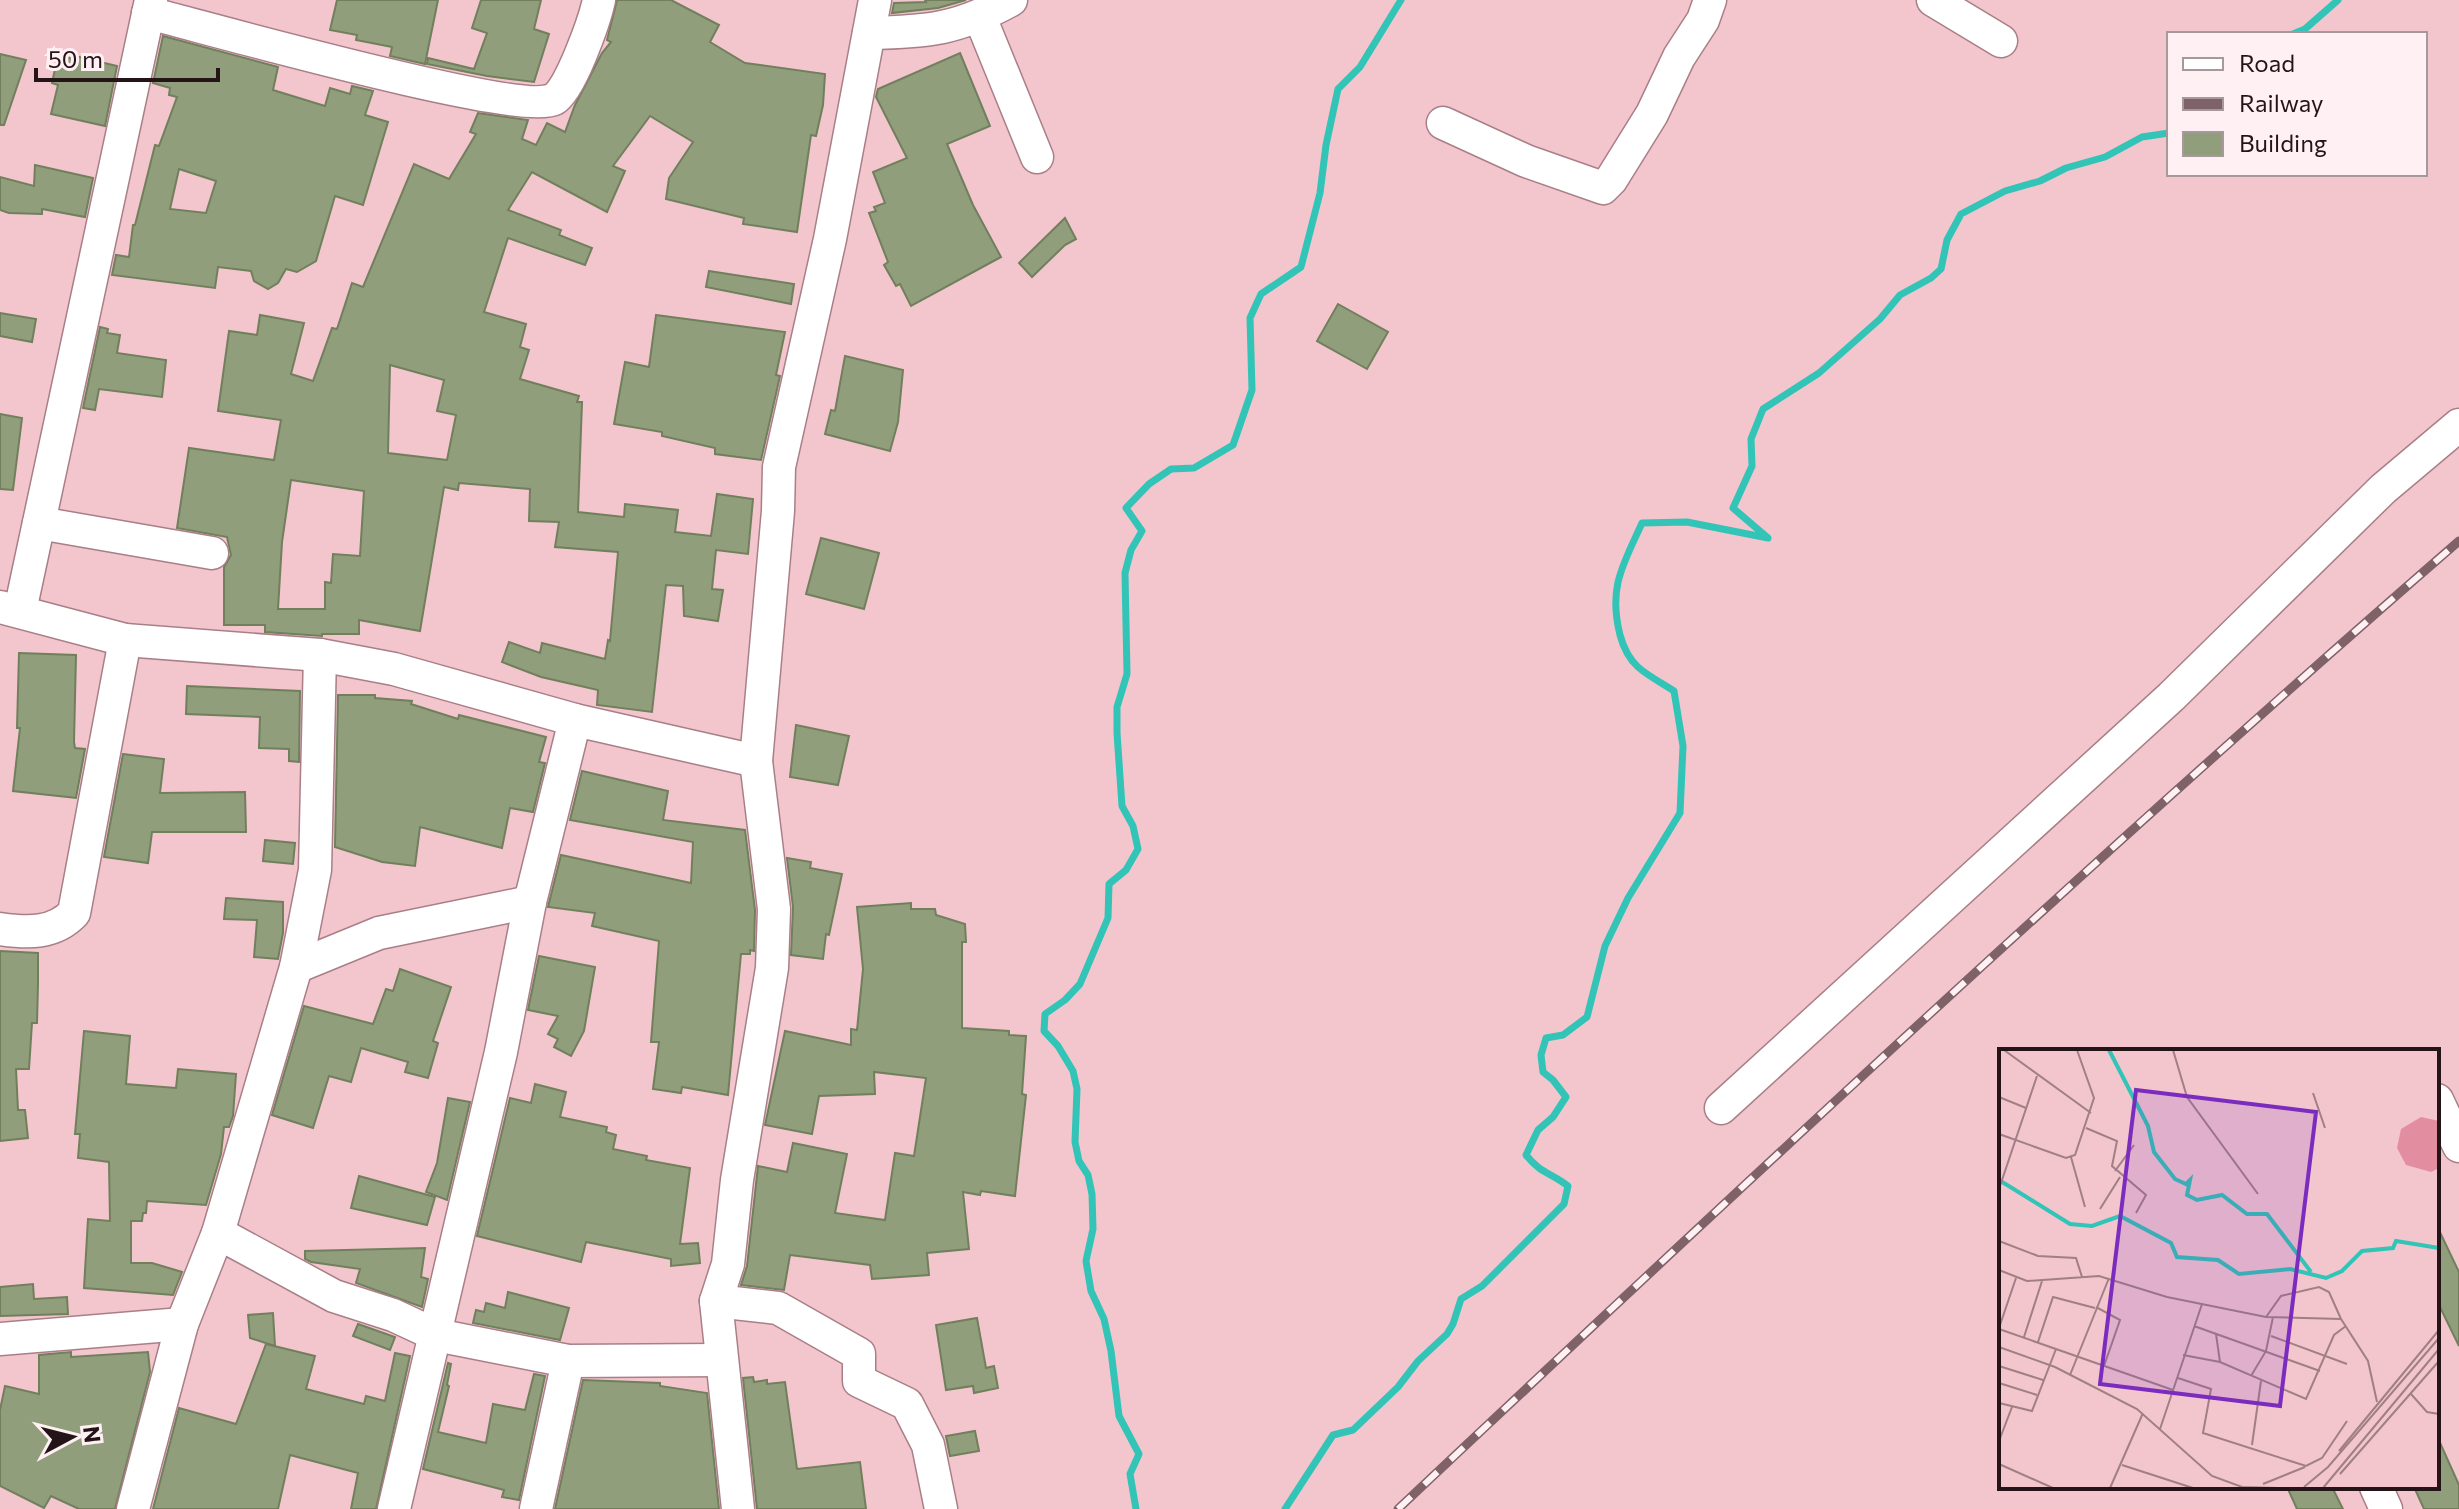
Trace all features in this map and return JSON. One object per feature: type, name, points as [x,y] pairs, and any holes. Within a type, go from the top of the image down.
[{"type":"street","points":[[599,0],[576,66],[563,92],[555,99],[544,102],[517,101],[446,88],[149,6],[39,523],[10,609],[125,640],[320,655],[394,669],[575,720],[756,761]]},
{"type":"street","points":[[738,1509],[716,1301],[728,1264],[737,1180],[772,968],[774,909],[756,761],[779,467],[830,239],[875,0]]},
{"type":"street","points":[[869,33],[944,29],[980,17],[1011,0]]},
{"type":"street","points":[[1443,123],[1526,161],[1603,188],[1652,114],[1679,57],[1703,20],[1710,0]]},
{"type":"street","points":[[1933,0],[2001,41]]},
{"type":"street","points":[[980,17],[1037,157]]},
{"type":"street","points":[[1721,1108],[2171,697],[2383,489],[2459,425]]},
{"type":"street","points":[[39,523],[212,553]]},
{"type":"street","points":[[0,929],[21,932],[55,928],[74,913],[125,640]]},
{"type":"street","points":[[133,1509],[182,1324],[218,1233],[296,967],[315,870],[320,655]]},
{"type":"street","points":[[394,1509],[501,1052],[530,902],[575,720]]},
{"type":"street","points":[[296,967],[379,933],[530,902]]},
{"type":"street","points":[[2439,1104],[2459,1146]]},
{"type":"street","points":[[218,1233],[334,1296],[393,1315],[436,1335],[568,1361],[720,1360]]},
{"type":"street","points":[[716,1301],[778,1308],[859,1354],[859,1381],[907,1404],[928,1445],[941,1509]]},
{"type":"street","points":[[0,1339],[182,1324]]},
{"type":"street","points":[[536,1509],[568,1361]]},
{"type":"street","points":[[2377,1489],[2386,1509]]},
{"type":"building","points":[[337,0],[438,0],[425,64],[390,56],[392,47],[356,40],[357,35],[330,30]]},
{"type":"building","points":[[481,0],[541,0],[534,29],[549,34],[534,82],[427,64],[428,58],[474,69],[487,33],[472,28]]},
{"type":"building","points":[[617,0],[671,0],[719,25],[710,42],[745,63],[825,74],[823,105],[816,136],[811,135],[797,232],[743,224],[744,218],[666,199],[669,178],[693,142],[650,116],[613,166],[625,171],[607,212],[532,172],[508,210],[561,230],[559,235],[592,248],[585,265],[508,238],[484,312],[526,324],[520,347],[529,350],[520,379],[579,396],[577,402],[582,402],[578,512],[624,517],[625,504],[678,510],[675,532],[711,536],[717,494],[753,499],[748,554],[716,550],[712,589],[723,590],[718,621],[684,616],[683,586],[666,585],[652,712],[597,705],[598,690],[541,677],[502,662],[509,642],[540,653],[542,643],[605,659],[610,641],[618,552],[555,547],[559,522],[529,521],[530,489],[459,483],[458,490],[444,487],[420,631],[359,620],[359,634],[322,636],[265,632],[265,625],[224,625],[224,567],[231,555],[227,537],[177,528],[189,448],[274,460],[281,420],[218,411],[229,331],[257,335],[260,315],[304,323],[291,374],[313,381],[332,328],[337,329],[352,283],[363,287],[414,164],[449,179],[476,134],[470,132],[478,113],[528,120],[522,139],[536,145],[547,123],[565,132],[575,105],[611,42],[607,40]],"holes":[[[390,365],[444,380],[437,411],[456,415],[447,460],[388,453]],[[291,480],[364,491],[360,556],[333,554],[331,583],[325,582],[325,609],[278,609],[282,542]]]},
{"type":"building","points":[[966,0],[938,8],[892,13],[894,3]]},
{"type":"building","points":[[163,36],[278,67],[273,90],[325,106],[330,88],[350,94],[352,86],[373,91],[365,115],[388,122],[363,205],[335,196],[316,261],[297,272],[286,269],[278,283],[268,289],[254,281],[251,271],[218,267],[215,288],[112,275],[116,255],[129,257],[133,225],[155,145],[159,146],[177,97],[169,95],[170,88],[153,83]],"holes":[[[179,169],[216,181],[206,213],[170,209]]]},
{"type":"building","points":[[960,53],[990,126],[947,144],[973,205],[1001,257],[911,306],[900,284],[896,286],[884,265],[888,262],[869,213],[876,211],[874,207],[885,203],[873,172],[907,158],[876,97],[878,89]]},
{"type":"building","points":[[0,54],[26,60],[4,125],[0,125]]},
{"type":"building","points":[[58,55],[117,66],[105,126],[51,114],[58,85],[52,83]]},
{"type":"building","points":[[35,165],[93,178],[85,217],[42,209],[42,214],[0,210],[0,177],[34,186]]},
{"type":"building","points":[[1065,218],[1076,239],[1065,245],[1032,277],[1019,263]]},
{"type":"building","points":[[709,271],[794,284],[791,304],[706,287]]},
{"type":"building","points":[[1338,304],[1388,332],[1367,369],[1317,341]]},
{"type":"building","points":[[0,313],[36,319],[32,342],[0,336]]},
{"type":"building","points":[[656,315],[785,332],[776,375],[780,376],[761,460],[715,454],[715,448],[662,436],[662,432],[614,424],[625,362],[649,367]]},
{"type":"building","points":[[100,327],[108,329],[107,333],[120,335],[117,353],[166,360],[162,397],[99,389],[95,410],[83,408]]},
{"type":"building","points":[[845,356],[903,370],[898,422],[890,451],[825,434],[831,410],[835,411]]},
{"type":"building","points":[[0,414],[22,418],[13,490],[0,489]]},
{"type":"building","points":[[821,538],[879,553],[864,609],[806,594]]},
{"type":"building","points":[[19,653],[76,655],[74,742],[75,748],[85,749],[76,798],[13,791],[20,728],[17,728]]},
{"type":"building","points":[[187,686],[300,691],[299,762],[289,761],[289,749],[259,748],[260,717],[186,714]]},
{"type":"building","points":[[338,695],[375,695],[375,698],[412,701],[411,704],[458,719],[459,715],[546,737],[539,762],[545,763],[533,812],[510,808],[502,848],[420,827],[415,866],[382,862],[335,847]]},
{"type":"building","points":[[796,725],[849,736],[838,785],[790,777]]},
{"type":"building","points":[[123,754],[164,759],[160,793],[245,792],[246,832],[152,832],[148,863],[104,857]]},
{"type":"building","points":[[582,771],[668,791],[663,820],[745,830],[755,910],[754,951],[741,954],[728,1095],[682,1087],[681,1093],[653,1089],[659,1042],[651,1042],[659,941],[592,926],[595,913],[548,907],[561,855],[691,883],[693,842],[570,820]]},
{"type":"building","points":[[265,840],[295,843],[293,864],[263,861]]},
{"type":"building","points":[[787,858],[811,862],[810,868],[842,874],[829,935],[826,934],[823,959],[791,955],[793,907]]},
{"type":"building","points":[[226,898],[283,902],[283,933],[278,959],[254,957],[257,920],[224,919]]},
{"type":"building","points":[[911,903],[911,909],[935,909],[936,915],[965,924],[966,942],[962,942],[962,1028],[1009,1031],[1009,1035],[1026,1036],[1022,1094],[1026,1095],[1015,1196],[963,1192],[969,1249],[927,1253],[929,1275],[872,1279],[870,1265],[790,1255],[784,1290],[741,1285],[747,1266],[758,1166],[787,1172],[793,1143],[847,1154],[835,1213],[885,1220],[895,1153],[914,1156],[926,1078],[874,1072],[875,1094],[819,1096],[812,1134],[765,1125],[785,1031],[851,1045],[851,1029],[857,1030],[863,969],[857,907]]},
{"type":"building","points":[[0,951],[38,953],[38,984],[37,1023],[32,1023],[29,1069],[16,1069],[18,1110],[25,1110],[28,1138],[0,1141]]},
{"type":"building","points":[[539,956],[595,967],[584,1031],[571,1056],[554,1047],[558,1039],[548,1034],[558,1016],[528,1010]]},
{"type":"building","points":[[400,969],[451,987],[433,1041],[438,1043],[428,1078],[405,1072],[408,1062],[361,1048],[351,1082],[329,1076],[313,1128],[272,1115],[304,1006],[373,1024],[386,989],[393,991]]},
{"type":"building","points":[[84,1031],[130,1036],[126,1084],[176,1088],[178,1069],[236,1074],[233,1116],[229,1127],[224,1127],[221,1154],[206,1205],[147,1201],[142,1221],[131,1221],[131,1263],[152,1263],[182,1272],[173,1295],[84,1288],[88,1219],[110,1221],[109,1162],[78,1158],[80,1134],[75,1134]]},
{"type":"building","points":[[535,1084],[566,1092],[560,1117],[607,1127],[606,1132],[616,1135],[613,1149],[647,1156],[646,1160],[690,1168],[680,1244],[698,1243],[700,1263],[671,1266],[671,1259],[586,1242],[581,1262],[477,1236],[510,1098],[531,1103]]},
{"type":"building","points":[[448,1098],[470,1102],[447,1200],[426,1192],[437,1163]]},
{"type":"building","points":[[359,1176],[435,1197],[427,1225],[351,1208]]},
{"type":"building","points":[[2439,1230],[2459,1272],[2459,1346],[2439,1305]]},
{"type":"building","points":[[425,1248],[421,1277],[428,1279],[422,1307],[356,1283],[360,1269],[305,1259],[305,1251]]},
{"type":"building","points":[[33,1284],[34,1299],[67,1297],[68,1314],[0,1316],[0,1287]]},
{"type":"building","points":[[508,1292],[569,1308],[560,1340],[473,1323],[476,1310],[484,1312],[486,1303],[505,1308]]},
{"type":"building","points":[[273,1313],[275,1346],[250,1338],[248,1315]]},
{"type":"building","points":[[977,1318],[986,1368],[994,1366],[998,1388],[974,1393],[973,1386],[946,1390],[936,1325]]},
{"type":"building","points":[[358,1324],[395,1337],[390,1350],[353,1336]]},
{"type":"building","points":[[266,1344],[315,1356],[306,1389],[364,1404],[366,1396],[385,1401],[395,1353],[410,1356],[376,1509],[351,1509],[358,1473],[290,1455],[278,1509],[153,1509],[179,1408],[236,1424]]},
{"type":"building","points":[[71,1352],[71,1357],[148,1352],[150,1372],[115,1509],[79,1509],[51,1496],[44,1508],[0,1486],[0,1410],[5,1386],[39,1394],[39,1355]]},
{"type":"building","points":[[448,1363],[451,1364],[449,1386],[438,1432],[486,1443],[493,1404],[525,1410],[534,1374],[545,1376],[519,1500],[502,1497],[504,1490],[423,1469]]},
{"type":"building","points":[[753,1377],[754,1382],[785,1382],[797,1469],[860,1462],[866,1509],[757,1509],[743,1378]]},
{"type":"building","points":[[583,1380],[660,1383],[660,1386],[707,1393],[719,1509],[555,1509]]},
{"type":"building","points":[[975,1431],[979,1451],[950,1456],[946,1436]]},
{"type":"building","points":[[2439,1440],[2459,1485],[2459,1509],[2424,1509],[2415,1489],[2439,1489]]},
{"type":"building","points":[[2288,1489],[2333,1489],[2343,1509],[2297,1509]]},
{"type":"waterway","points":[[1136,1509],[1130,1474],[1139,1454],[1119,1416],[1111,1351],[1104,1319],[1091,1291],[1086,1261],[1093,1229],[1092,1194],[1075,1142],[1077,1089],[1073,1071],[1058,1046],[1044,1031],[1045,1014],[1080,984],[1108,918],[1109,884],[1126,870],[1138,849],[1133,826],[1122,806],[1117,733],[1117,707],[1127,674],[1125,573],[1131,550],[1142,531],[1126,508],[1149,484],[1171,469],[1194,468],[1233,445],[1252,390],[1250,318],[1261,294],[1301,267],[1320,193],[1338,89],[1360,67],[1401,0]]},
{"type":"waterway","points":[[2298,32],[2338,0]]},
{"type":"waterway","points":[[1285,1509],[1333,1435],[1353,1430],[1398,1387],[1418,1361],[1447,1334],[1461,1299],[1482,1286],[1564,1204],[1568,1186],[1526,1155],[1538,1130],[1553,1117],[1566,1097],[1543,1072],[1541,1055],[1546,1038],[1563,1035],[1587,1017],[1605,946],[1628,898],[1680,813],[1683,746],[1674,691],[1631,660],[1620,635],[1617,618],[1619,577],[1642,523],[1687,522],[1768,538],[1733,508],[1752,466],[1751,439],[1763,409],[1819,373],[1880,319],[1900,295],[1941,269],[1947,240],[1961,214],[2005,191],[2105,157],[2142,137],[2167,133]]},
{"type":"railway","points":[[1398,1509],[1924,1020],[2459,541]]}]
